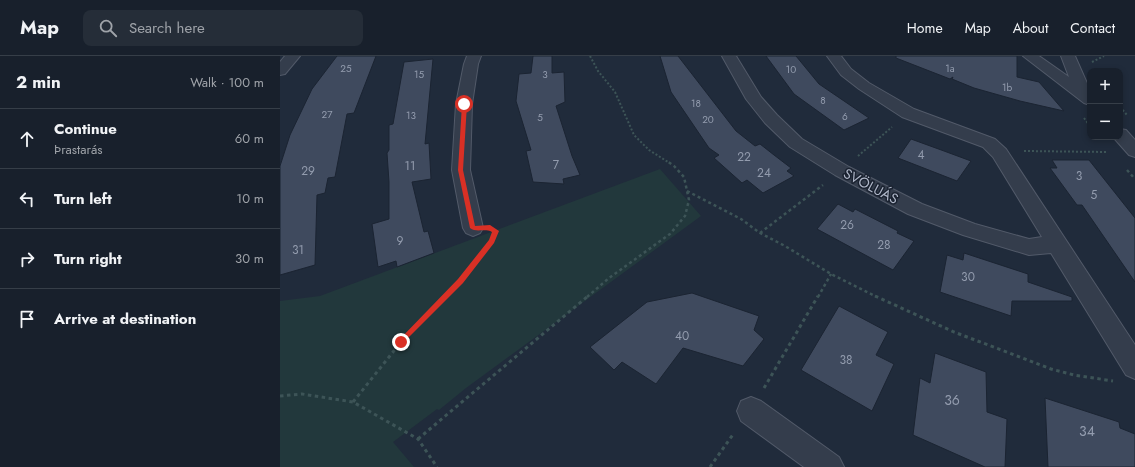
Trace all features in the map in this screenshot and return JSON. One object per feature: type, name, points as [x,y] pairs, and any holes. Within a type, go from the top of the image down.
[{"type":"street","points":[[280,71],[293,56]]},
{"type":"street","points":[[473,228],[461,170],[464,104],[471,64],[474,56]]},
{"type":"street","name":"SVÖLUÁS","points":[[729,56],[754,99],[771,119],[796,143],[842,171],[915,209],[970,230],[1029,247],[1057,244]]},
{"type":"street","points":[[834,56],[846,72],[864,86],[908,112],[988,143],[998,151],[1135,367]]},
{"type":"street","points":[[1030,56],[1087,98]]},
{"type":"street","points":[[1068,56],[1087,98]]},
{"type":"street","points":[[1123,137],[1135,151]]},
{"type":"street","points":[[751,411],[829,467]]},
{"type":"path","points":[[418,439],[609,278],[670,234],[685,216],[689,200],[684,177],[674,166],[649,150],[634,135],[615,92],[602,77],[590,56]]},
{"type":"path","points":[[998,151],[1112,152]]},
{"type":"path","points":[[686,191],[741,218],[760,233],[785,246],[831,274],[911,313],[1020,358],[1051,369],[1074,375],[1120,382]]},
{"type":"path","points":[[353,402],[401,342],[475,264],[492,241],[496,231],[490,228],[473,228]]},
{"type":"path","points":[[710,467],[751,411],[831,274]]},
{"type":"path","points":[[280,396],[302,394],[353,402],[418,439],[436,467]]},
{"type":"green space","points":[[660,169],[701,216],[466,388],[439,410],[437,409],[393,442],[414,467],[280,467],[280,301],[320,296]]},
{"type":"building","points":[[337,56],[376,56],[354,113],[347,114],[335,177],[328,178],[325,193],[317,195],[315,265],[280,275],[280,166],[290,135],[312,89]]},
{"type":"building","points":[[533,56],[552,56],[552,73],[564,72],[565,102],[556,106],[572,156],[580,175],[563,179],[564,184],[533,182],[526,151],[531,150],[516,101],[519,74],[531,73]]},
{"type":"building","points":[[660,56],[678,56],[736,131],[755,146],[760,144],[791,168],[787,171],[794,176],[763,193],[747,180],[742,183],[714,158],[719,155],[709,148],[671,92]]},
{"type":"building","points":[[766,56],[796,56],[819,84],[869,118],[844,130],[794,94]]},
{"type":"building","points":[[896,56],[1017,56],[1017,77],[1039,82],[1064,111],[1020,101],[974,88],[952,79],[953,77],[950,79],[896,58]]},
{"type":"building","points":[[433,59],[425,144],[429,143],[431,179],[412,182],[424,232],[428,231],[434,253],[397,267],[396,261],[378,267],[372,224],[389,219],[387,153],[389,150],[389,125],[393,124],[404,62]]},
{"type":"building","points":[[911,139],[971,161],[957,181],[898,158]]},
{"type":"building","points":[[1052,160],[1089,160],[1135,218],[1135,282],[1082,205],[1077,205],[1050,168],[1057,168]]},
{"type":"building","points":[[838,204],[853,212],[855,209],[914,241],[893,270],[817,229]]},
{"type":"building","points":[[964,253],[1028,274],[1028,282],[1072,297],[1072,301],[1012,301],[1011,316],[940,292],[947,255],[963,260]]},
{"type":"building","points":[[692,293],[759,316],[754,330],[764,339],[743,366],[683,348],[656,384],[622,362],[614,370],[590,347],[647,302]]},
{"type":"building","points":[[839,306],[888,332],[876,355],[894,364],[872,411],[801,370]]},
{"type":"building","points":[[935,353],[986,372],[987,412],[1007,419],[1005,467],[985,467],[913,435],[920,378],[930,383]]},
{"type":"building","points":[[1045,398],[1119,422],[1120,428],[1135,434],[1135,467],[1048,467]]},
{"type":"route","points":[[401,342],[480,258],[492,241],[496,231],[490,228],[473,228],[461,170],[464,104]]}]
